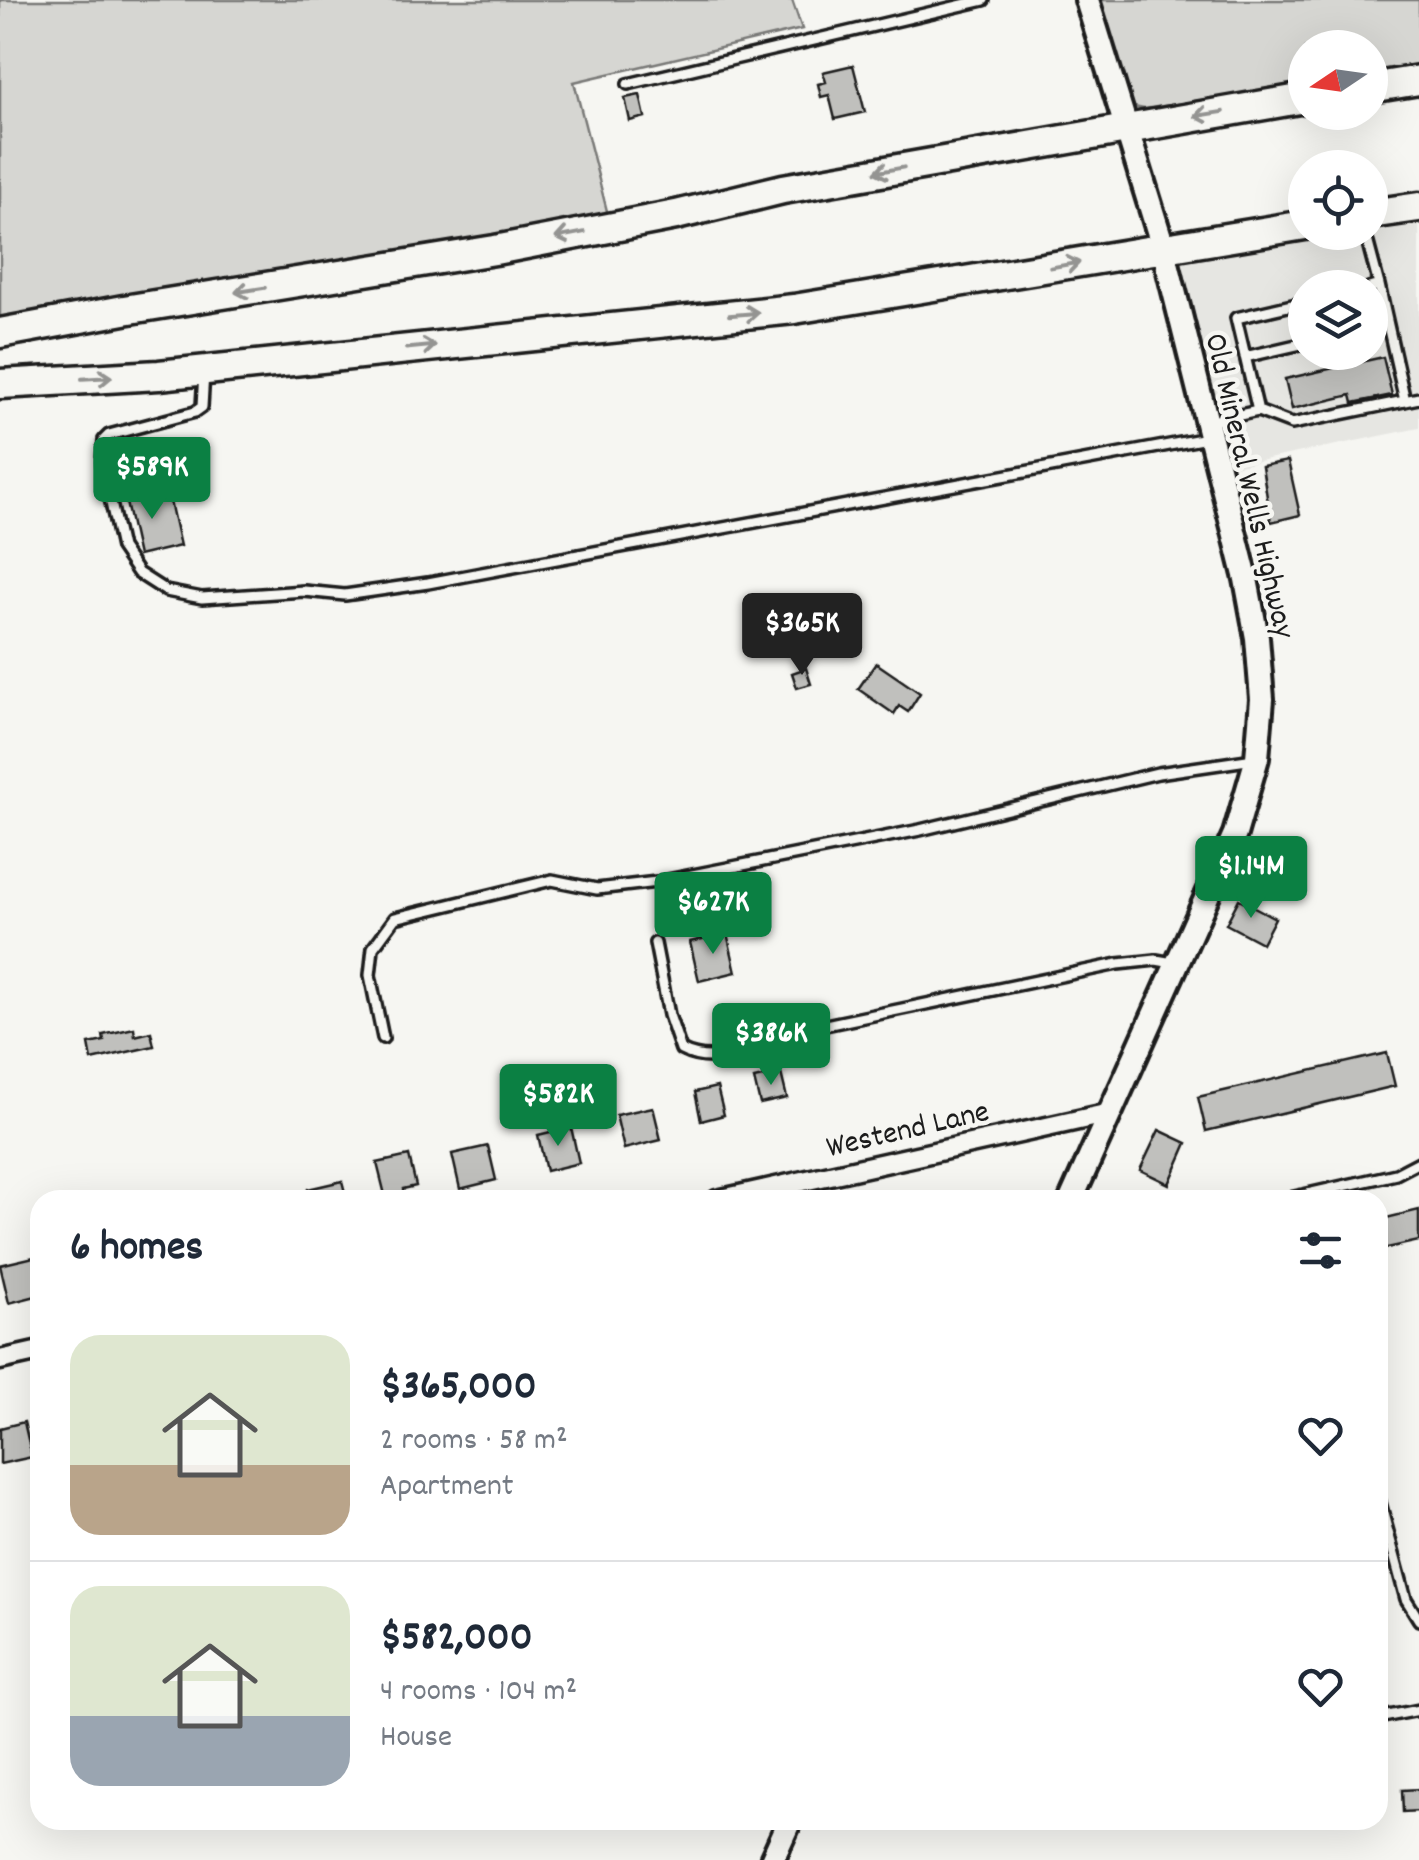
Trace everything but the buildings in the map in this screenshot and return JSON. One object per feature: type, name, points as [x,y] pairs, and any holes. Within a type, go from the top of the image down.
[{"type":"main road","points":[[1388,85],[1419,80]]},
{"type":"main road","points":[[0,334],[494,250],[676,215],[783,189],[1288,101]]},
{"type":"main road","points":[[1388,211],[1419,206]]},
{"type":"main road","points":[[0,384],[204,370],[794,309],[1288,227]]},
{"type":"street","name":"Old Mineral Wells Highway","points":[[1075,1190],[1235,834],[1257,758],[1262,698],[1257,638],[1246,579],[1163,247],[1087,0]]},
{"type":"street","name":"Westend Lane","points":[[762,1190],[1110,1112]]},
{"type":"street","points":[[0,1360],[30,1353]]},
{"type":"street","points":[[772,1860],[786,1830]]},
{"type":"lane","points":[[628,84],[984,0]]},
{"type":"lane","points":[[1258,412],[1236,318],[1266,311],[1288,312]]},
{"type":"lane","points":[[1266,311],[1270,323]]},
{"type":"lane","points":[[1388,326],[1406,401]]},
{"type":"lane","points":[[1246,358],[1275,344],[1288,342]]},
{"type":"lane","points":[[204,370],[202,407],[109,434],[104,440],[102,462],[120,548],[138,573],[166,590],[202,598],[304,591],[344,594],[428,584],[1208,430],[1258,412],[1292,424],[1419,398]]},
{"type":"lane","points":[[382,1038],[370,975],[373,948],[394,918],[552,880],[597,889],[657,882],[902,834],[1158,773],[1257,758]]},
{"type":"lane","points":[[655,943],[669,1015],[681,1050],[698,1059],[740,1053],[787,1032],[1118,964],[1156,960],[1176,964]]},
{"type":"lane","points":[[1325,1190],[1396,1174],[1419,1162]]},
{"type":"lane","points":[[1388,1532],[1406,1599],[1419,1620]]},
{"type":"lane","points":[[1388,1716],[1419,1710]]},
{"type":"shaded area","points":[[0,0],[792,0],[802,29],[574,82],[608,215],[0,318]]},
{"type":"shaded area","points":[[1096,0],[1419,0],[1419,66],[1388,71],[1388,30],[1288,30],[1288,87],[1144,109],[1134,107],[1126,99]]},
{"type":"shaded area","points":[[1419,219],[1419,428],[1229,467],[1178,265],[1198,249],[1288,237],[1288,250],[1388,250],[1388,222]]}]
